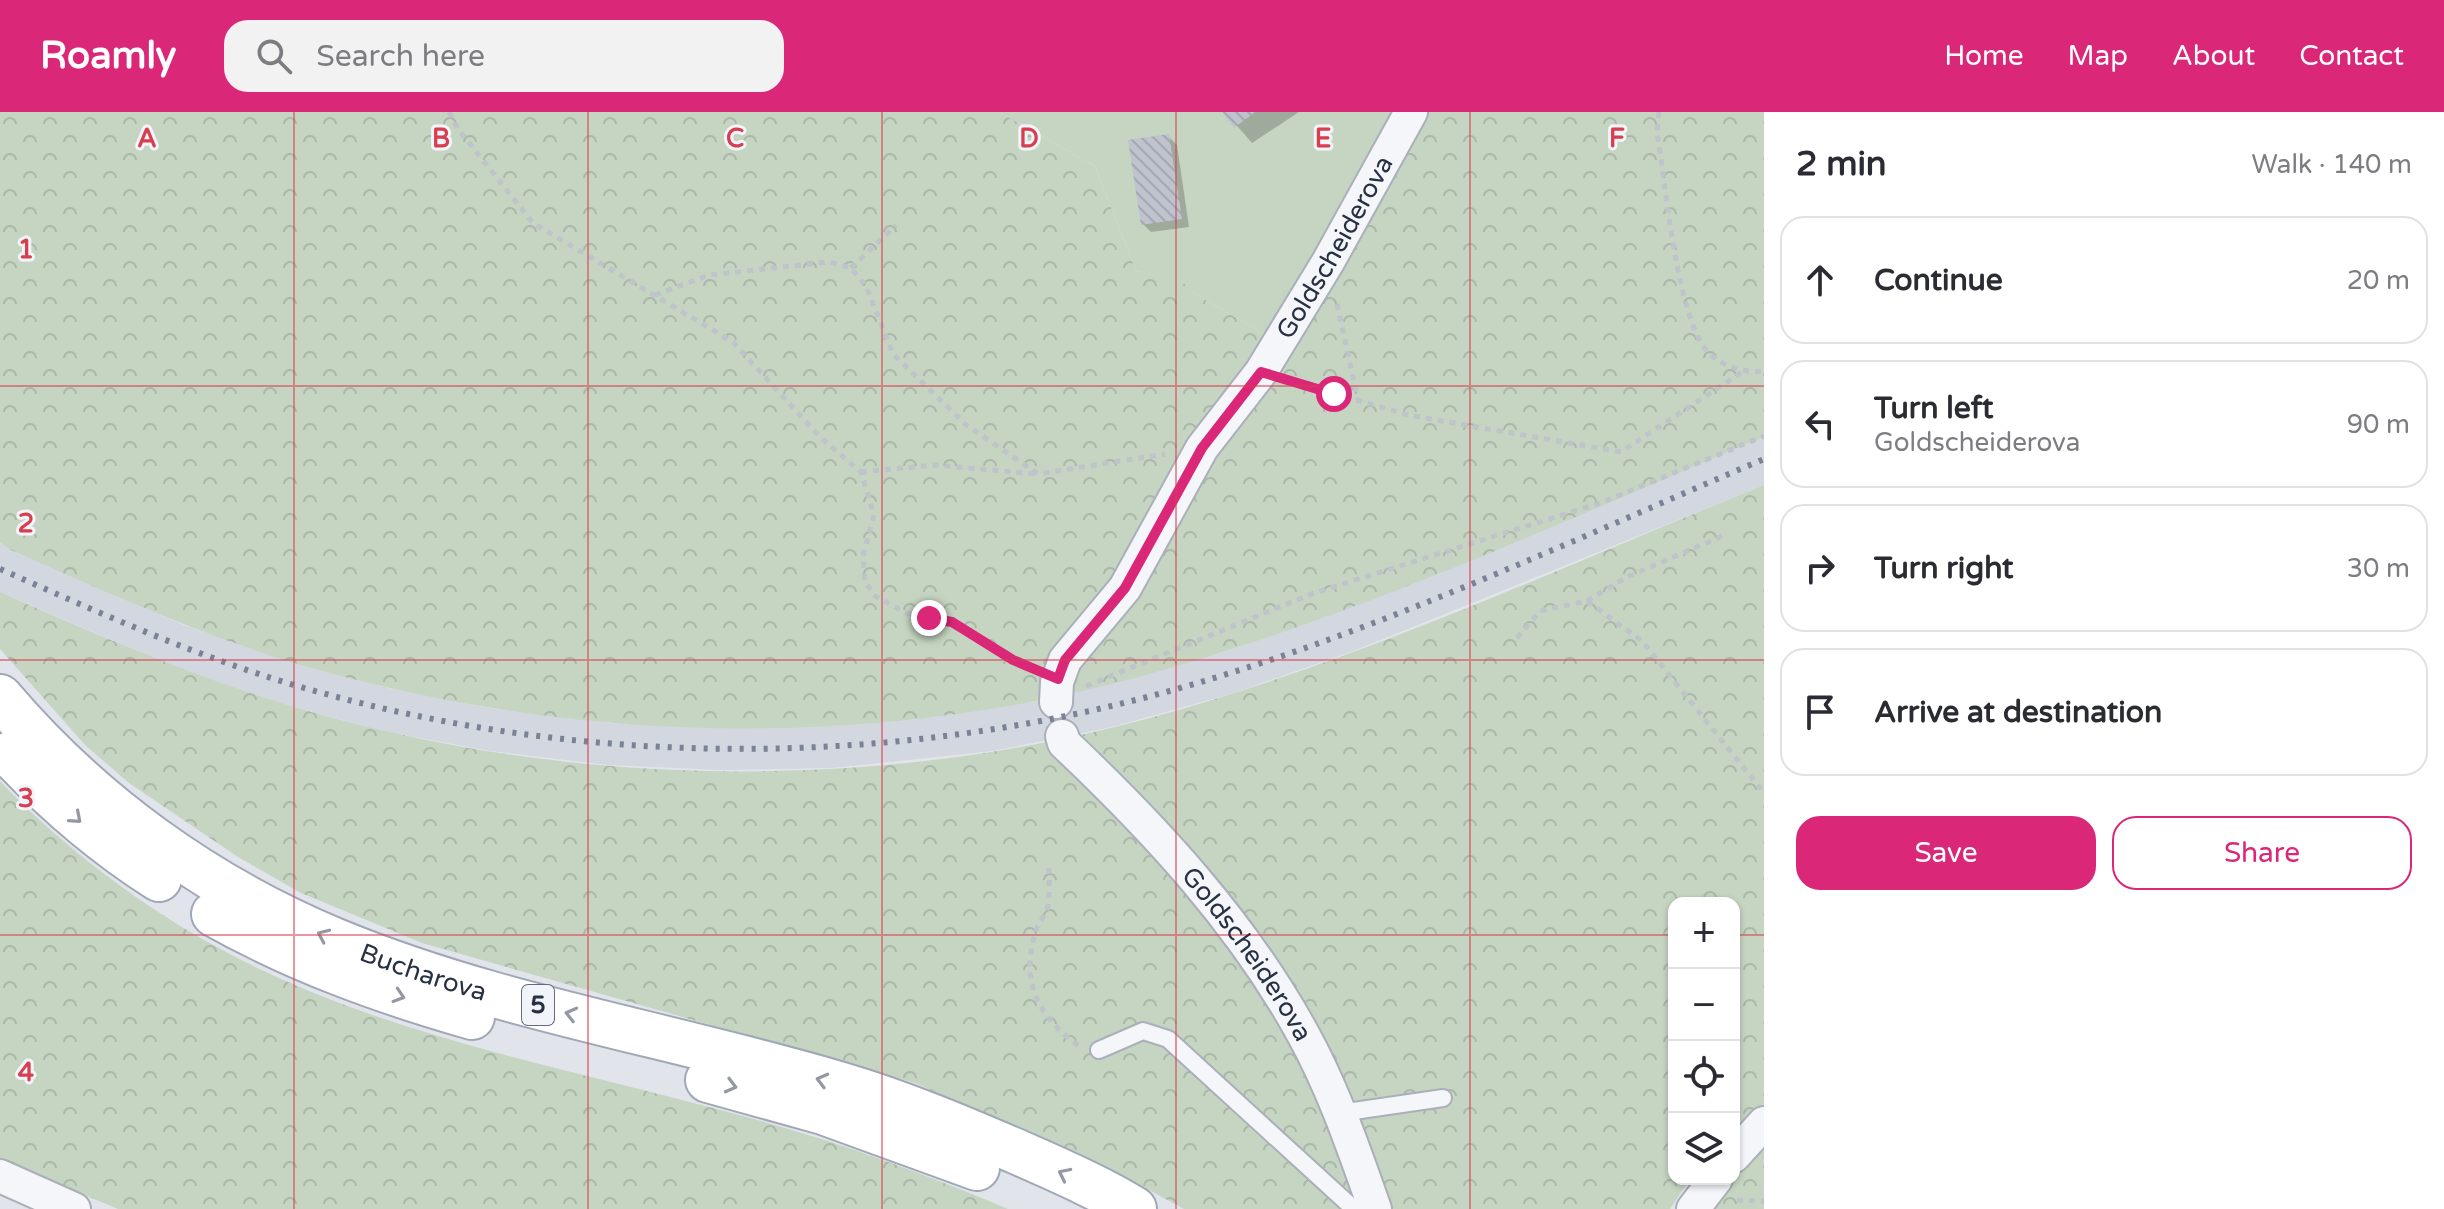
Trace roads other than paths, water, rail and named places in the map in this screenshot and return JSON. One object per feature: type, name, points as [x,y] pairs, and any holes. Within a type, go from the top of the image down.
[{"type":"main road","name":"Bucharova","points":[[0,697],[64,767],[146,835],[268,910],[337,942],[525,1002],[845,1086],[993,1141],[1134,1209]]},
{"type":"main road","name":"Bucharova","points":[[0,743],[43,789],[116,849],[207,910],[274,948],[403,997],[823,1112],[961,1161],[1068,1209]]},
{"type":"street","name":"Goldscheiderova","points":[[1057,693],[1065,660],[1125,588],[1202,448],[1261,372],[1328,262],[1411,112]]},
{"type":"street","name":"Goldscheiderova","points":[[1062,736],[1064,743],[1143,818],[1251,948],[1304,1035],[1340,1113],[1375,1209]]},
{"type":"street","points":[[1740,1149],[1764,1123]]},
{"type":"street","points":[[0,1176],[74,1209]]},
{"type":"street","points":[[1693,1209],[1711,1185]]},
{"type":"lane","points":[[1099,1050],[1143,1031],[1168,1039],[1354,1209]]},
{"type":"lane","points":[[1340,1113],[1443,1098]]},
{"type":"railway","points":[[0,569],[140,630],[211,657],[284,682],[384,709],[486,729],[589,742],[693,748],[798,748],[902,741],[1005,727],[1107,707],[1190,685],[1274,659],[1440,597],[1764,459]]}]
